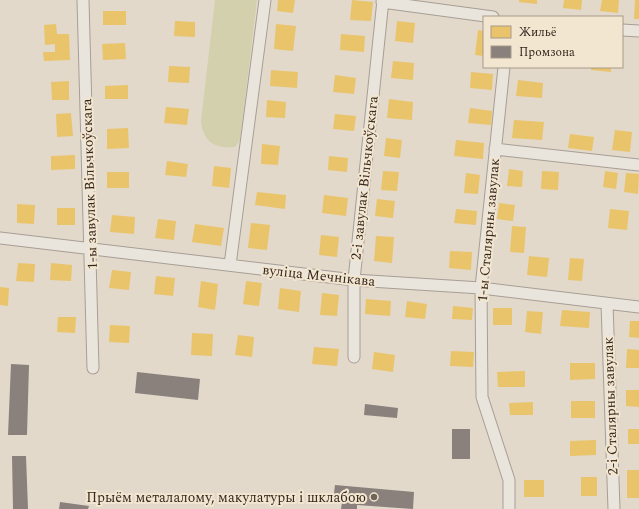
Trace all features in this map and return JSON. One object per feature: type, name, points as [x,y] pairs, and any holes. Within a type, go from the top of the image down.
[{"type":"street","name":"1-ы завулак Вільчкоўскага","points":[[83,0],[91,250],[93,368]]},
{"type":"street","points":[[230,265],[265,0]]},
{"type":"street","points":[[382,1],[486,16]]},
{"type":"street","name":"2-і завулак Вільчкоўскага","points":[[354,357],[354,280],[382,1]]},
{"type":"street","points":[[623,30],[639,31]]},
{"type":"street","name":"1-ы Сталярны завулак","points":[[504,68],[480,288],[482,397],[508,480],[510,509]]},
{"type":"street","points":[[495,149],[639,165]]},
{"type":"street","name":"вуліца Мечнікава","points":[[0,238],[354,280],[480,288],[639,307]]},
{"type":"street","name":"2-і Сталярны завулак","points":[[606,304],[614,509]]},
{"type":"shaded area","points":[[215,0],[257,0],[240,140],[235,147],[222,147],[211,143],[204,134],[201,121]]},
{"type":"building: Жильё","points":[[278,0],[295,0],[293,13],[277,11]]},
{"type":"building: Жильё","points":[[352,0],[373,2],[371,21],[350,20]]},
{"type":"building: Жильё","points":[[519,0],[537,0],[537,4],[519,2]]},
{"type":"building: Жильё","points":[[564,0],[582,0],[581,10],[563,8]]},
{"type":"building: Жильё","points":[[602,0],[619,0],[618,13],[600,11]]},
{"type":"building: Жильё","points":[[635,0],[639,0],[639,19],[634,19]]},
{"type":"building: Жильё","points":[[103,11],[126,11],[126,25],[103,25]]},
{"type":"building: Жильё","points":[[175,21],[195,22],[195,37],[174,36]]},
{"type":"building: Жильё","points":[[397,21],[415,23],[413,43],[395,41]]},
{"type":"building: Жильё","points":[[56,24],[57,34],[69,34],[70,60],[44,61],[43,52],[55,52],[55,44],[45,45],[44,25]]},
{"type":"building: Жильё","points":[[276,24],[296,26],[293,51],[274,49]]},
{"type":"building: Жильё","points":[[478,30],[483,31],[483,56],[475,55]]},
{"type":"building: Жильё","points":[[341,34],[365,36],[364,52],[340,50]]},
{"type":"building: Жильё","points":[[125,43],[126,59],[103,60],[102,44]]},
{"type":"building: Жильё","points":[[393,61],[414,63],[413,80],[391,78]]},
{"type":"building: Жильё","points":[[169,66],[190,67],[189,83],[168,82]]},
{"type":"building: Жильё","points":[[591,68],[611,68],[611,72],[591,70]]},
{"type":"building: Жильё","points":[[271,70],[298,72],[297,88],[270,86]]},
{"type":"building: Жильё","points":[[471,72],[493,74],[492,90],[470,88]]},
{"type":"building: Жильё","points":[[335,75],[356,78],[354,94],[333,92]]},
{"type":"building: Жильё","points":[[518,80],[543,83],[542,98],[516,96]]},
{"type":"building: Жильё","points":[[69,81],[69,100],[52,100],[51,82]]},
{"type":"building: Жильё","points":[[128,85],[128,99],[105,99],[105,86]]},
{"type":"building: Жильё","points":[[389,99],[413,102],[412,120],[387,118]]},
{"type":"building: Жильё","points":[[267,100],[286,102],[285,118],[266,117]]},
{"type":"building: Жильё","points":[[166,107],[189,109],[187,125],[164,123]]},
{"type":"building: Жильё","points":[[470,108],[492,111],[491,125],[468,123]]},
{"type":"building: Жильё","points":[[71,113],[73,136],[57,137],[56,114]]},
{"type":"building: Жильё","points":[[335,114],[356,116],[354,131],[333,129]]},
{"type":"building: Жильё","points":[[514,120],[544,122],[542,140],[512,138]]},
{"type":"building: Жильё","points":[[128,128],[129,148],[107,149],[107,129]]},
{"type":"building: Жильё","points":[[615,130],[632,132],[630,152],[612,150]]},
{"type":"building: Жильё","points":[[570,134],[594,137],[592,151],[568,148]]},
{"type":"building: Жильё","points":[[386,138],[402,140],[400,158],[384,156]]},
{"type":"building: Жильё","points":[[456,140],[484,143],[483,159],[454,156]]},
{"type":"building: Жильё","points":[[262,144],[280,146],[278,165],[261,164]]},
{"type":"building: Жильё","points":[[75,155],[75,169],[51,170],[51,156]]},
{"type":"building: Жильё","points":[[329,156],[348,158],[347,172],[328,170]]},
{"type":"building: Жильё","points":[[167,161],[188,164],[186,177],[165,175]]},
{"type":"building: Жильё","points":[[214,166],[231,168],[229,188],[212,186]]},
{"type":"building: Жильё","points":[[509,169],[523,171],[522,187],[507,186]]},
{"type":"building: Жильё","points":[[383,171],[399,172],[397,191],[381,190]]},
{"type":"building: Жильё","points":[[542,171],[559,172],[558,190],[541,189]]},
{"type":"building: Жильё","points":[[605,171],[618,173],[616,189],[603,187]]},
{"type":"building: Жильё","points":[[107,172],[129,172],[129,188],[107,188]]},
{"type":"building: Жильё","points":[[466,173],[480,175],[478,194],[464,193]]},
{"type":"building: Жильё","points":[[626,173],[639,174],[638,194],[624,192]]},
{"type":"building: Жильё","points":[[257,192],[286,195],[285,209],[255,205]]},
{"type":"building: Жильё","points":[[324,195],[348,198],[346,216],[322,213]]},
{"type":"building: Жильё","points":[[377,199],[395,201],[393,218],[375,216]]},
{"type":"building: Жильё","points":[[499,203],[515,205],[513,221],[497,219]]},
{"type":"building: Жильё","points":[[17,204],[35,205],[34,224],[17,223]]},
{"type":"building: Жильё","points":[[57,208],[75,208],[75,225],[57,225]]},
{"type":"building: Жильё","points":[[456,209],[477,211],[476,225],[454,223]]},
{"type":"building: Жильё","points":[[610,209],[629,211],[627,230],[608,228]]},
{"type":"building: Жильё","points":[[112,215],[135,217],[134,234],[110,232]]},
{"type":"building: Жильё","points":[[158,219],[176,221],[174,240],[155,238]]},
{"type":"building: Жильё","points":[[251,223],[270,225],[267,250],[248,248]]},
{"type":"building: Жильё","points":[[195,224],[224,228],[221,246],[192,242]]},
{"type":"building: Жильё","points":[[512,226],[526,227],[524,253],[510,252]]},
{"type":"building: Жильё","points":[[321,235],[339,237],[337,257],[319,255]]},
{"type":"building: Жильё","points":[[376,236],[394,237],[392,263],[374,261]]},
{"type":"building: Жильё","points":[[450,251],[472,252],[471,270],[449,268]]},
{"type":"building: Жильё","points":[[529,256],[549,258],[547,277],[527,275]]},
{"type":"building: Жильё","points":[[570,258],[584,259],[582,281],[568,280]]},
{"type":"building: Жильё","points":[[18,263],[35,264],[34,282],[16,281]]},
{"type":"building: Жильё","points":[[51,263],[72,265],[71,281],[50,280]]},
{"type":"building: Жильё","points":[[112,270],[131,272],[129,290],[109,288]]},
{"type":"building: Жильё","points":[[156,276],[175,278],[173,296],[154,294]]},
{"type":"building: Жильё","points":[[201,281],[218,284],[215,310],[198,307]]},
{"type":"building: Жильё","points":[[246,281],[262,283],[259,306],[243,304]]},
{"type":"building: Жильё","points":[[0,287],[9,288],[8,306],[0,305]]},
{"type":"building: Жильё","points":[[280,288],[301,291],[299,312],[278,309]]},
{"type":"building: Жильё","points":[[322,293],[339,295],[337,316],[320,315]]},
{"type":"building: Жильё","points":[[366,299],[391,301],[390,316],[365,314]]},
{"type":"building: Жильё","points":[[407,301],[427,304],[425,319],[405,317]]},
{"type":"building: Жильё","points":[[453,306],[473,308],[472,320],[452,319]]},
{"type":"building: Жильё","points":[[493,308],[512,308],[512,325],[493,325]]},
{"type":"building: Жильё","points":[[562,310],[590,312],[589,328],[560,326]]},
{"type":"building: Жильё","points":[[527,311],[543,312],[541,334],[525,332]]},
{"type":"building: Жильё","points":[[58,317],[76,317],[75,333],[57,332]]},
{"type":"building: Жильё","points":[[630,321],[639,321],[639,338],[629,337]]},
{"type":"building: Жильё","points":[[110,325],[130,326],[129,343],[109,342]]},
{"type":"building: Жильё","points":[[192,333],[213,334],[212,356],[191,355]]},
{"type":"building: Жильё","points":[[238,335],[254,337],[252,357],[235,355]]},
{"type":"building: Жильё","points":[[314,347],[339,349],[337,366],[312,364]]},
{"type":"building: Жильё","points":[[627,349],[639,350],[639,368],[626,368]]},
{"type":"building: Жильё","points":[[451,351],[474,352],[473,367],[450,366]]},
{"type":"building: Жильё","points":[[374,352],[395,355],[393,372],[372,369]]},
{"type":"building: Жильё","points":[[570,363],[595,363],[595,379],[570,380]]},
{"type":"building: Жильё","points":[[525,371],[525,387],[498,387],[497,372]]},
{"type":"building: Жильё","points":[[626,390],[639,390],[639,407],[626,406]]},
{"type":"building: Жильё","points":[[571,401],[595,401],[595,418],[571,418]]},
{"type":"building: Жильё","points":[[533,402],[533,415],[510,415],[509,403]]},
{"type":"building: Жильё","points":[[628,429],[639,429],[639,444],[628,444]]},
{"type":"building: Жильё","points":[[596,440],[596,455],[570,456],[570,441]]},
{"type":"building: Жильё","points":[[627,470],[639,470],[639,498],[627,498]]},
{"type":"building: Жильё","points":[[581,477],[597,477],[597,496],[581,496]]},
{"type":"building: Жильё","points":[[524,480],[544,480],[544,497],[524,497]]},
{"type":"building: Промзона","points":[[11,364],[29,365],[27,435],[8,435]]},
{"type":"building: Промзона","points":[[137,372],[200,379],[198,400],[135,393]]},
{"type":"building: Промзона","points":[[365,404],[398,408],[397,418],[364,415]]},
{"type":"building: Промзона","points":[[452,429],[470,429],[470,459],[452,459]]},
{"type":"building: Промзона","points":[[12,456],[26,456],[28,509],[13,509]]},
{"type":"building: Промзона","name":"Прыём металалому, макулатуры і шклабою","points":[[335,485],[414,492],[413,509],[357,505],[357,509],[341,509],[342,502],[333,502]]},
{"type":"building: Промзона","points":[[60,502],[89,506],[88,509],[59,509]]},
{"type":"place","name":"Прыём металалому, макулатуры і шклабою","points":[[374,497]]}]
